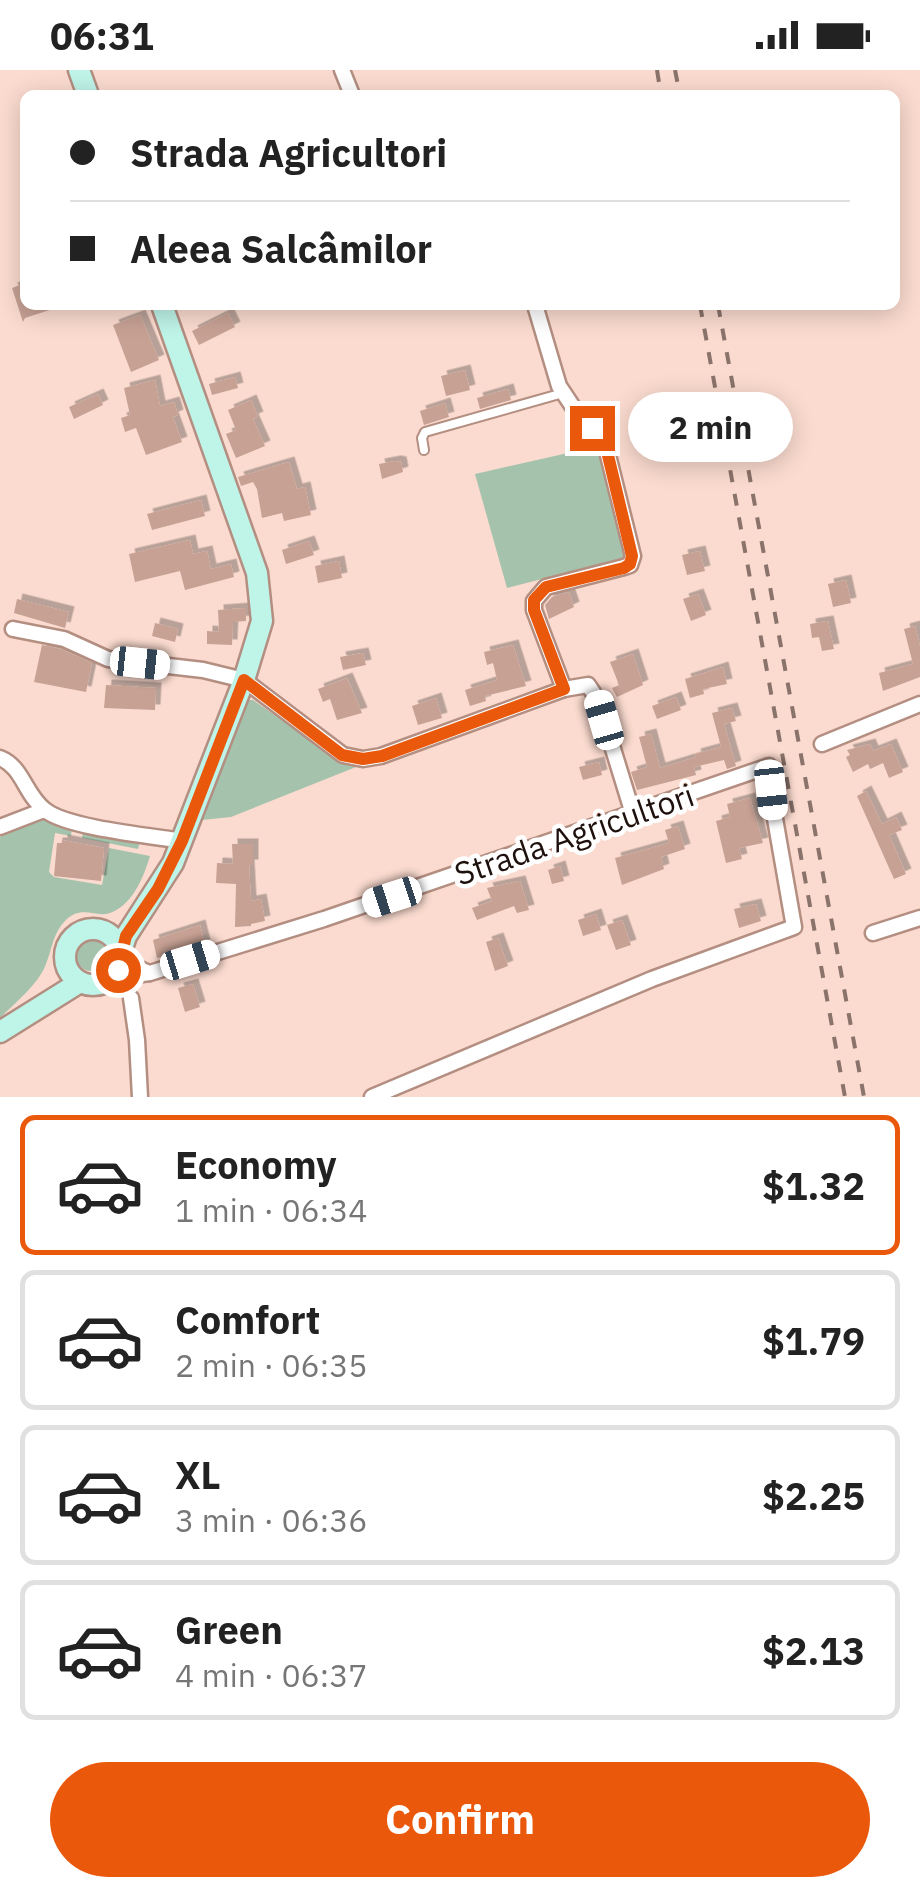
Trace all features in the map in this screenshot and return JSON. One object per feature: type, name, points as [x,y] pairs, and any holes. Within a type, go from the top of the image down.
[{"type":"main road","points":[[118,963],[114,938],[105,931],[93,929],[78,934],[67,946],[66,963],[80,982],[97,985],[118,963],[142,910],[158,889],[182,841],[244,680],[262,621],[260,584],[164,310]]},
{"type":"main road","points":[[105,931],[142,910]]},
{"type":"main road","points":[[26,1015],[66,963]]},
{"type":"main road","points":[[0,1032],[80,982]]},
{"type":"street","points":[[537,310],[564,392],[606,447],[632,556],[624,568],[546,587],[534,600],[534,610],[564,689]]},
{"type":"street","points":[[12,629],[64,638],[108,659],[203,670],[244,680],[342,755],[363,759],[382,756],[583,684],[594,690],[633,814]]},
{"type":"street","points":[[822,744],[920,704]]},
{"type":"street","points":[[0,758],[16,767],[27,790],[44,810],[78,822],[182,841]]},
{"type":"street","name":"Strada Agricultori","points":[[118,963],[150,973],[427,886],[769,766],[794,928],[652,979],[372,1097]]},
{"type":"street","points":[[0,828],[44,810]]},
{"type":"street","points":[[873,933],[920,918]]},
{"type":"street","points":[[130,998],[138,1040],[140,1097]]},
{"type":"lane","points":[[424,450],[425,432],[564,392]]},
{"type":"green space","points":[[599,446],[627,557],[507,588],[475,474]]},
{"type":"green space","points":[[247,700],[253,700],[356,767],[231,817],[202,820]]},
{"type":"green space","points":[[41,815],[72,827],[71,836],[55,833],[49,872],[54,877],[102,885],[109,848],[150,856],[125,904],[110,913],[82,912],[65,921],[38,979],[0,1018],[0,837]]},
{"type":"green space","points":[[83,832],[140,841],[138,849],[82,838]]},
{"type":"green space","points":[[91,939],[102,944],[107,955],[102,966],[91,971],[80,966],[75,955],[80,944]]},
{"type":"building","points":[[20,285],[20,310],[50,310],[23,322],[12,288]]},
{"type":"building","points":[[228,313],[235,327],[199,345],[192,331]]},
{"type":"building","points":[[140,315],[159,360],[131,372],[113,325]]},
{"type":"building","points":[[465,370],[470,390],[446,396],[441,376]]},
{"type":"building","points":[[235,377],[238,388],[212,395],[209,384]]},
{"type":"building","points":[[155,380],[160,406],[174,402],[178,415],[173,417],[182,442],[146,455],[136,428],[125,432],[121,418],[130,415],[124,388]]},
{"type":"building","points":[[508,389],[511,400],[480,409],[477,398]]},
{"type":"building","points":[[98,394],[103,405],[74,419],[69,407]]},
{"type":"building","points":[[251,400],[258,417],[253,419],[265,446],[236,458],[226,434],[236,430],[228,410]]},
{"type":"building","points":[[445,403],[449,417],[424,425],[420,411]]},
{"type":"building","points":[[289,462],[297,489],[305,487],[311,515],[284,521],[282,513],[262,518],[253,482],[241,486],[238,477]]},
{"type":"building","points":[[401,462],[403,472],[382,479],[379,464]]},
{"type":"building","points":[[201,500],[205,516],[152,530],[147,514]]},
{"type":"building","points":[[190,540],[193,554],[207,551],[211,569],[231,564],[234,577],[185,590],[180,571],[135,582],[129,554]]},
{"type":"building","points":[[309,541],[314,555],[286,564],[282,550]]},
{"type":"building","points":[[700,551],[705,571],[687,575],[682,555]]},
{"type":"building","points":[[339,561],[342,578],[318,583],[315,566]]},
{"type":"building","points":[[846,580],[851,603],[833,607],[828,584]]},
{"type":"building","points":[[569,592],[574,607],[549,619],[545,605],[552,597]]},
{"type":"building","points":[[698,594],[706,615],[691,621],[683,599]]},
{"type":"building","points":[[17,599],[69,612],[65,628],[14,613]]},
{"type":"building","points":[[246,608],[246,621],[233,622],[232,645],[207,644],[207,631],[219,632],[218,610]]},
{"type":"building","points":[[828,621],[834,649],[822,651],[819,637],[812,638],[810,624]]},
{"type":"building","points":[[155,623],[178,629],[175,642],[152,636]]},
{"type":"building","points":[[915,626],[920,646],[920,677],[883,691],[879,673],[913,664],[904,629]]},
{"type":"building","points":[[42,645],[92,663],[86,692],[34,682]]},
{"type":"building","points":[[513,645],[526,686],[485,696],[486,701],[470,706],[465,690],[497,680],[493,663],[487,665],[484,652]]},
{"type":"building","points":[[363,653],[366,665],[343,670],[340,657]]},
{"type":"building","points":[[633,654],[643,685],[617,697],[612,688],[619,685],[610,662]]},
{"type":"building","points":[[723,667],[727,684],[703,689],[704,694],[690,698],[685,679]]},
{"type":"building","points":[[347,678],[362,713],[337,720],[330,699],[323,702],[318,689]]},
{"type":"building","points":[[106,685],[156,688],[155,710],[104,708]]},
{"type":"building","points":[[676,697],[681,710],[657,719],[652,706]]},
{"type":"building","points":[[436,698],[442,718],[418,725],[412,706]]},
{"type":"building","points":[[732,708],[736,721],[724,724],[736,766],[727,769],[724,760],[694,767],[696,775],[637,790],[631,772],[647,767],[639,737],[651,734],[660,768],[696,757],[695,754],[721,747],[712,713]]},
{"type":"building","points":[[870,744],[873,751],[891,744],[903,772],[889,778],[883,763],[870,769],[868,764],[853,772],[847,750]]},
{"type":"building","points":[[599,762],[602,775],[583,780],[579,767]]},
{"type":"building","points":[[866,791],[882,824],[896,817],[902,830],[889,835],[906,874],[894,879],[857,796]]},
{"type":"building","points":[[750,798],[763,843],[739,848],[742,859],[726,863],[716,821],[730,817],[727,804]]},
{"type":"building","points":[[678,826],[685,849],[661,857],[664,869],[622,885],[615,858],[669,843],[665,830]]},
{"type":"building","points":[[62,840],[104,848],[101,881],[54,876],[57,843]]},
{"type":"building","points":[[232,844],[253,844],[253,865],[249,865],[251,901],[261,899],[265,921],[251,926],[235,927],[236,884],[216,883],[217,863],[233,864]]},
{"type":"building","points":[[560,866],[564,881],[552,884],[548,870]]},
{"type":"building","points":[[520,881],[529,910],[517,913],[514,906],[477,920],[472,908],[492,901],[487,888]]},
{"type":"building","points":[[756,904],[761,921],[739,928],[734,909]]},
{"type":"building","points":[[596,914],[601,930],[583,936],[578,920]]},
{"type":"building","points":[[622,920],[631,945],[616,950],[607,925]]},
{"type":"building","points":[[200,925],[205,945],[157,958],[153,940]]},
{"type":"building","points":[[498,938],[508,966],[495,971],[486,942]]},
{"type":"building","points":[[193,984],[200,1007],[185,1012],[178,988]]},
{"type":"railway","points":[[657,70],[660,90]]},
{"type":"railway","points":[[675,70],[679,90]]},
{"type":"railway","points":[[701,310],[845,1097]]},
{"type":"railway","points":[[719,310],[864,1097]]},
{"type":"route","points":[[118,970],[126,936],[173,863],[244,680],[342,755],[363,759],[382,756],[564,689],[534,610],[534,600],[546,587],[624,568],[632,556],[606,447],[592,428]]}]
